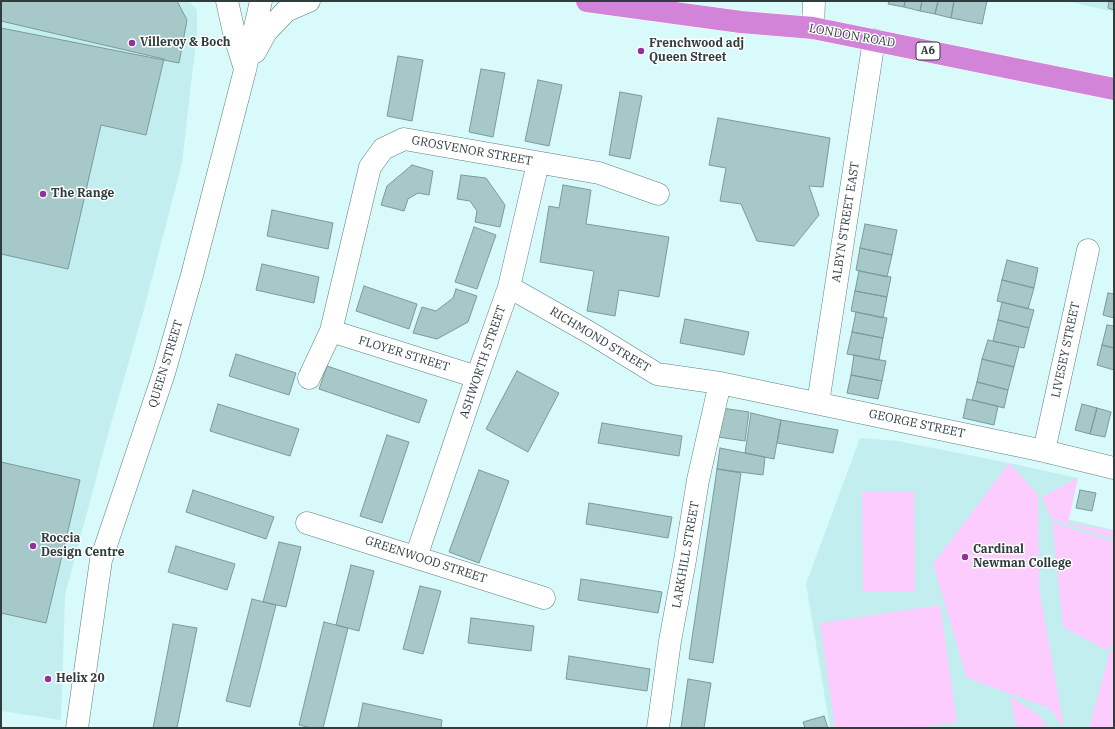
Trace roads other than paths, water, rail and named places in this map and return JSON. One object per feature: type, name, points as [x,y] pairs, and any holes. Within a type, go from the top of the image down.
[{"type":"highway","name":"LONDON ROAD","points":[[587,1],[741,22],[813,28],[1114,89]]},
{"type":"street","points":[[227,1],[235,37],[245,70]]},
{"type":"street","name":"QUEEN STREET","points":[[77,728],[101,560],[164,373],[192,275],[245,70],[261,1]]},
{"type":"street","points":[[245,70],[266,32],[286,11],[309,1]]},
{"type":"street","points":[[813,28],[814,1]]},
{"type":"street","name":"ALBYN STREET EAST","points":[[818,403],[874,40]]},
{"type":"street","name":"GROSVENOR STREET","points":[[309,378],[331,331],[370,168],[384,149],[404,139],[598,173],[658,194]]},
{"type":"street","name":"ASHWORTH STREET","points":[[416,557],[476,377],[509,287],[538,163]]},
{"type":"street","name":"LIVESEY STREET","points":[[1044,451],[1088,250]]},
{"type":"street","name":"RICHMOND STREET","points":[[509,287],[597,337],[657,374],[720,383]]},
{"type":"street","name":"FLOYER STREET","points":[[331,331],[476,377]]},
{"type":"street","name":"GEORGE STREET","points":[[720,383],[1044,451],[1114,468]]},
{"type":"street","name":"LARKHILL STREET","points":[[658,728],[670,641],[698,480],[720,383]]},
{"type":"street","name":"GREENWOOD STREET","points":[[307,523],[544,598]]},
{"type":"place","name":"Villeroy & Boch","points":[[132,43]]},
{"type":"place","name":"Frenchwood adj Queen Street","points":[[641,51]]},
{"type":"place","name":"The Range","points":[[43,194]]},
{"type":"place","name":"Roccia Design Centre","points":[[33,546]]},
{"type":"place","name":"Cardinal Newman College","points":[[965,557]]},
{"type":"place","name":"Helix 20","points":[[48,679]]}]
